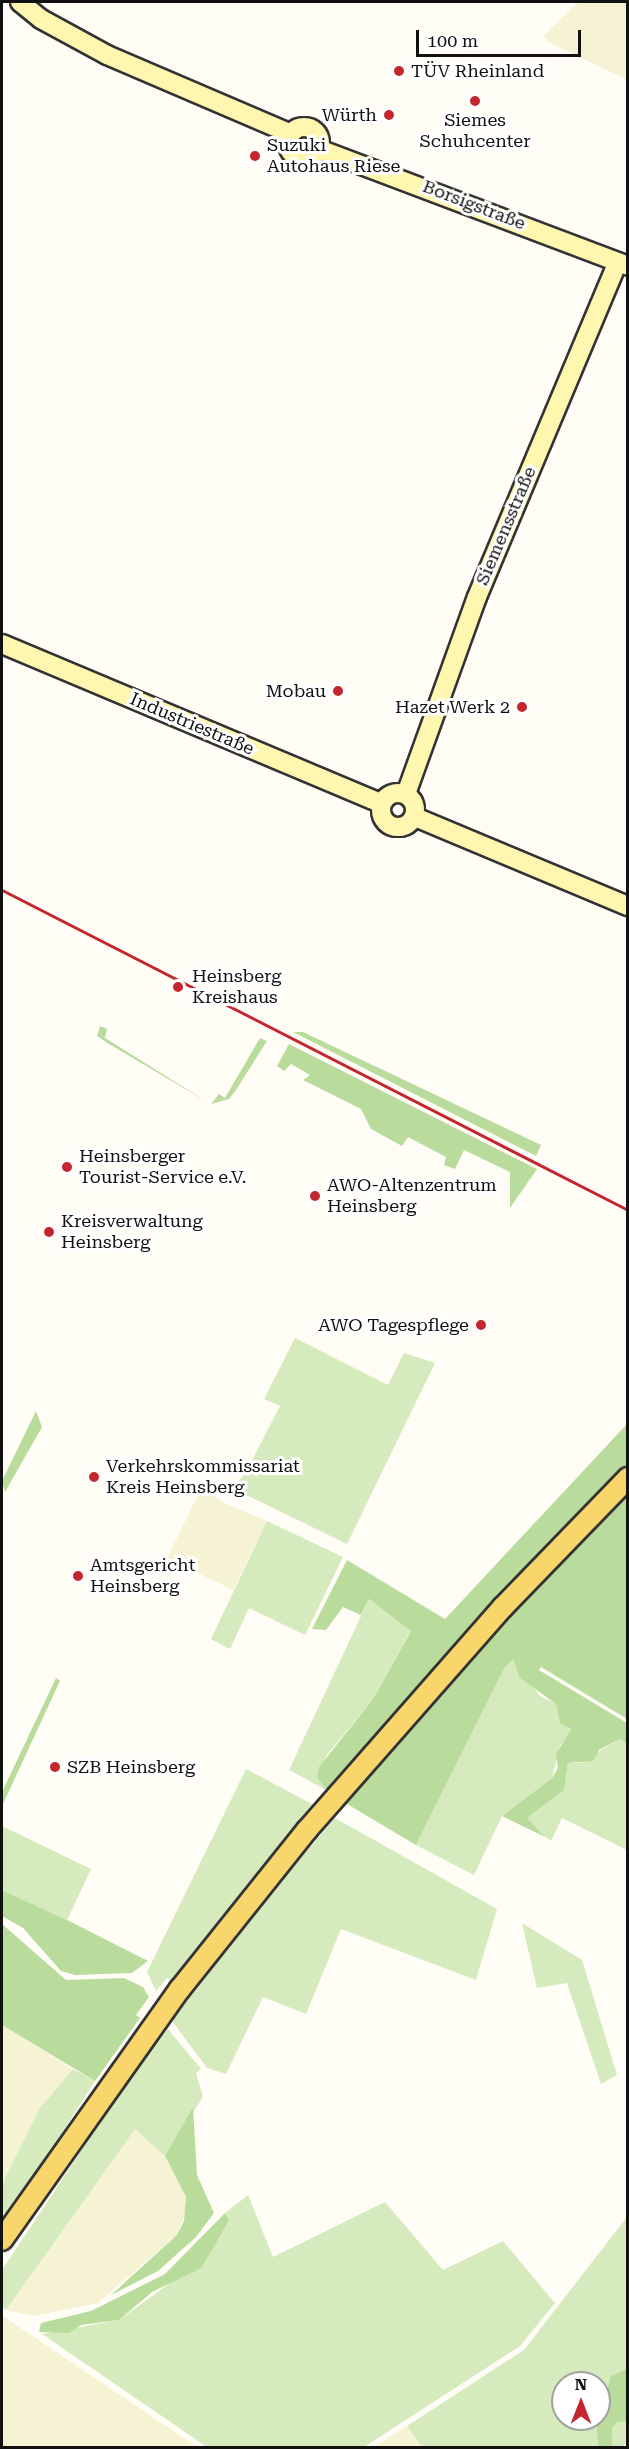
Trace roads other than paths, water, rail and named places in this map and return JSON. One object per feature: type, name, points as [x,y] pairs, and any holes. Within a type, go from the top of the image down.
[{"type":"main road","points":[[2,2240],[180,1989],[307,1830],[503,1607],[627,1478]]},
{"type":"street","name":"Borsigstraße","points":[[20,2],[41,19],[107,55],[291,134],[289,149],[296,156],[309,158],[319,149],[623,264]]},
{"type":"street","name":"Siemensstraße","points":[[406,794],[477,597],[623,264]]},
{"type":"street","name":"Industriestraße","points":[[2,644],[382,804]]},
{"type":"street","points":[[406,794],[416,808],[415,817],[409,825],[391,826],[381,813],[382,804],[388,796],[406,794]]},
{"type":"street","points":[[415,817],[627,906]]},
{"type":"railway","points":[[2,890],[628,1210]]},
{"type":"place","name":"TÜV Rheinland","points":[[399,71]]},
{"type":"place","name":"Siemes Schuhcenter","points":[[475,101]]},
{"type":"place","name":"Würth","points":[[389,115]]},
{"type":"place","name":"Suzuki Autohaus Riese","points":[[255,156]]},
{"type":"place","name":"Mobau","points":[[338,691]]},
{"type":"place","name":"Hazet Werk 2","points":[[522,707]]},
{"type":"place","name":"Heinsberg Kreishaus","points":[[178,987]]},
{"type":"place","name":"Heinsberger Tourist-Service e.V.","points":[[67,1167]]},
{"type":"place","name":"AWO-Altenzentrum Heinsberg","points":[[315,1196]]},
{"type":"place","name":"Kreisverwaltung Heinsberg","points":[[49,1232]]},
{"type":"place","name":"AWO Tagespflege","points":[[481,1325]]},
{"type":"place","name":"Verkehrskommissariat Kreis Heinsberg","points":[[94,1477]]},
{"type":"place","name":"Amtsgericht Heinsberg","points":[[78,1576]]},
{"type":"place","name":"SZB Heinsberg","points":[[55,1767]]}]
